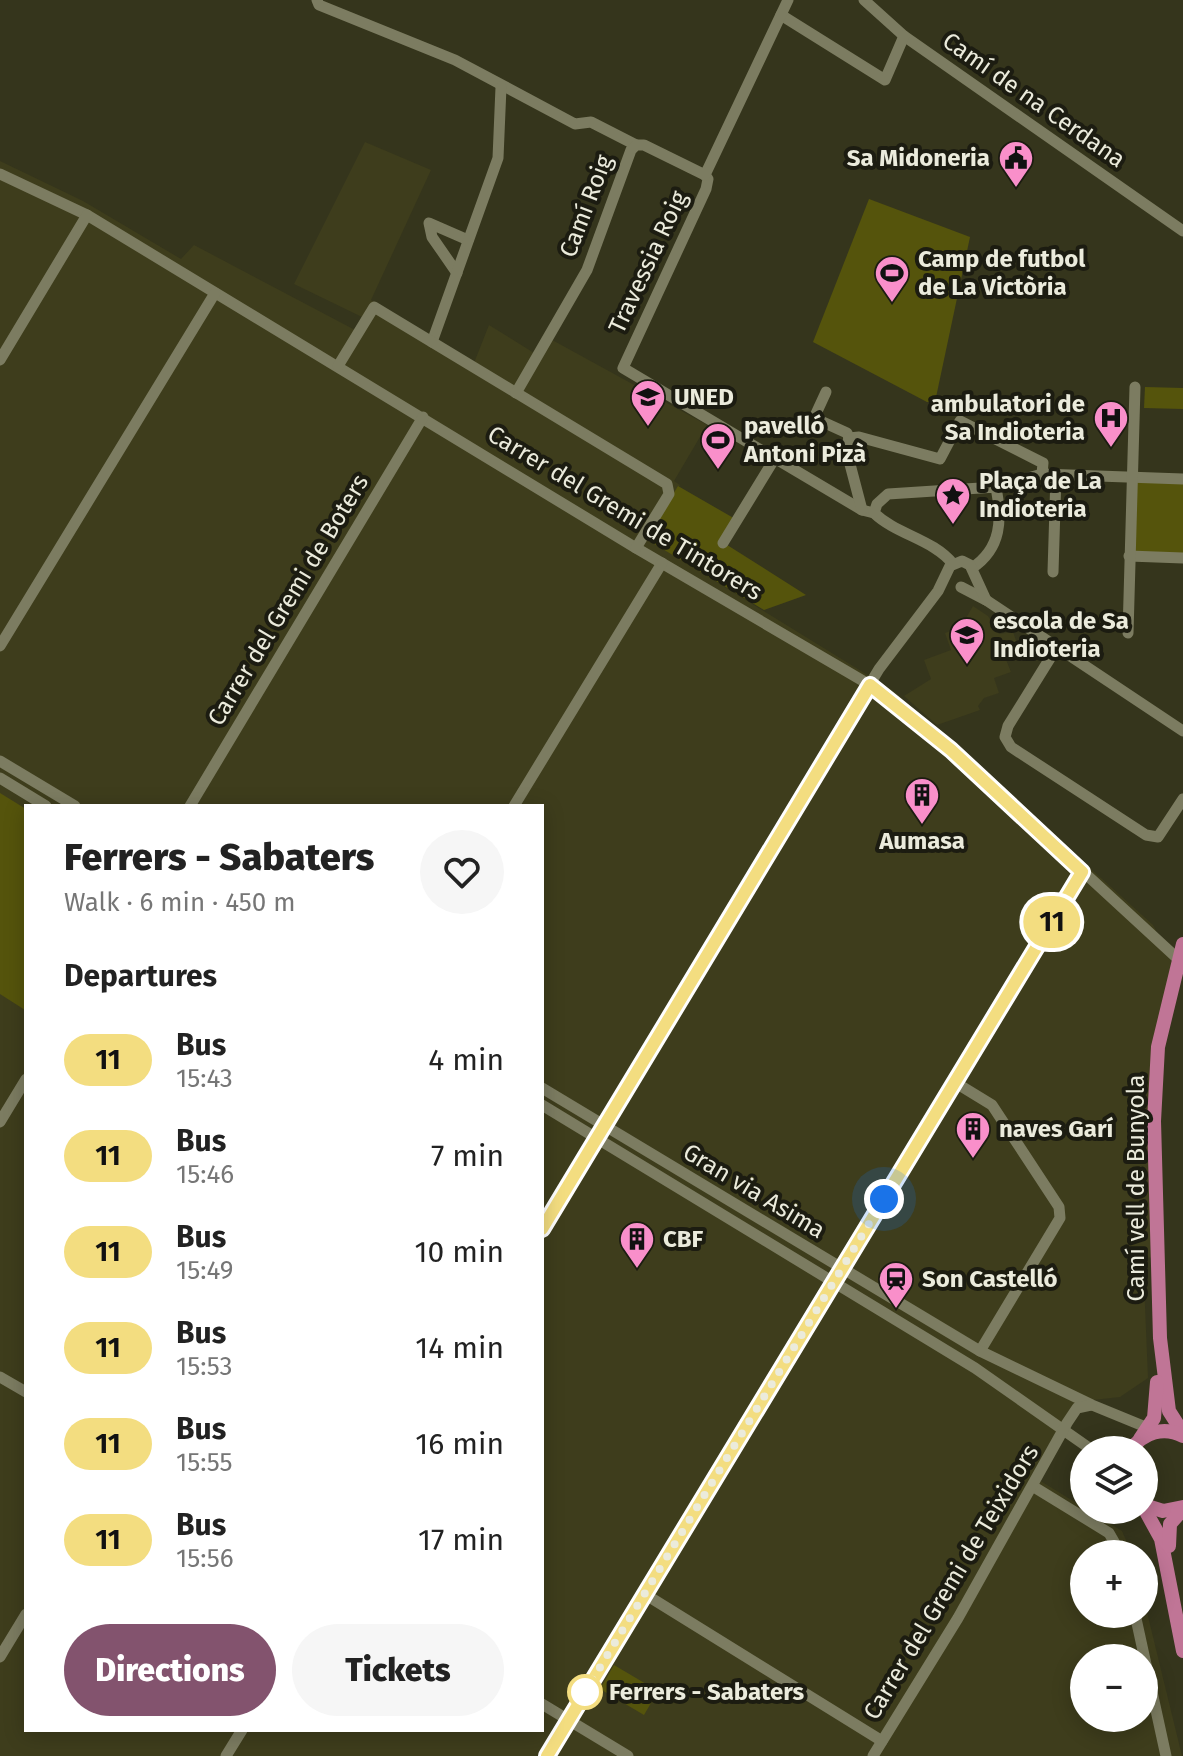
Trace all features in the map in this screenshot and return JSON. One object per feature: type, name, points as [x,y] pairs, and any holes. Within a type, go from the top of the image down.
[{"type":"main road","name":"Camí vell de Bunyola","points":[[1160,1338],[1154,1121],[1158,1047],[1180,961]]},
{"type":"main road","points":[[1158,1436],[1183,1434],[1169,1411],[1160,1338]]},
{"type":"main road","points":[[1145,1436],[1156,1405],[1160,1338]]},
{"type":"main road","points":[[1158,1510],[1182,1511],[1170,1554],[1170,1574]]},
{"type":"main road","points":[[1154,1524],[1160,1534],[1170,1574],[1183,1651]]},
{"type":"street","points":[[317,0],[319,5],[455,60],[575,124],[591,122],[636,145]]},
{"type":"street","points":[[705,175],[788,0]]},
{"type":"street","name":"Camí de na Cerdana","points":[[864,0],[904,36],[1183,231]]},
{"type":"street","points":[[781,15],[885,80],[904,36]]},
{"type":"street","points":[[432,342],[498,158],[501,87]]},
{"type":"street","name":"Camí Roig","points":[[516,393],[587,270],[631,150],[636,145],[705,175]]},
{"type":"street","name":"Carrer del Gremi de Tintorers","points":[[0,174],[87,215],[636,548],[870,685],[951,750],[1180,961]]},
{"type":"street","name":"Travessia Roig","points":[[705,175],[706,189],[623,368],[775,458]]},
{"type":"street","points":[[0,360],[87,215]]},
{"type":"street","points":[[457,273],[432,237],[429,223],[468,240]]},
{"type":"street","points":[[0,646],[215,293]]},
{"type":"street","points":[[338,366],[374,307],[667,484],[669,494],[636,548]]},
{"type":"street","points":[[1128,633],[1135,387]]},
{"type":"street","points":[[826,392],[814,418],[847,433],[846,449],[868,512]]},
{"type":"street","name":"Carrer del Gremi de Boters","points":[[191,804],[423,417]]},
{"type":"street","points":[[849,438],[859,437],[940,459],[960,421],[1043,463],[1042,474]]},
{"type":"street","points":[[723,543],[775,458],[885,524],[935,548],[950,569],[950,582],[986,600],[1183,731]]},
{"type":"street","points":[[868,512],[888,494],[996,487],[1042,474],[1183,479]]},
{"type":"street","points":[[1053,572],[1056,475]]},
{"type":"street","points":[[938,591],[971,583],[973,570],[997,539],[1002,518],[996,487]]},
{"type":"street","points":[[1129,556],[1183,558]]},
{"type":"street","points":[[544,1226],[870,685],[938,591],[950,569],[962,561],[973,570],[986,600]]},
{"type":"street","points":[[515,804],[662,563]]},
{"type":"street","points":[[1057,647],[1008,726],[1005,737],[1011,747],[1146,835],[1158,837],[1183,799]]},
{"type":"street","points":[[0,761],[72,804]]},
{"type":"street","points":[[0,778],[43,804]]},
{"type":"street","points":[[547,1756],[1082,872]]},
{"type":"street","points":[[0,1122],[24,1082]]},
{"type":"street","points":[[956,1083],[992,1105],[1059,1207],[1060,1218],[980,1351]]},
{"type":"street","name":"Gran via Asima","points":[[544,1089],[980,1351],[1092,1405],[1143,1436]]},
{"type":"street","name":"Gran via Asima","points":[[544,1106],[975,1368],[1073,1436]]},
{"type":"street","points":[[0,1377],[24,1391]]},
{"type":"street","name":"Carrer del Gremi de Teixidors","points":[[873,1756],[1034,1487],[1075,1410],[1092,1405]]},
{"type":"street","points":[[1034,1487],[1109,1533],[1113,1540]]},
{"type":"street","points":[[643,1593],[882,1741]]},
{"type":"street","points":[[0,1657],[24,1617]]},
{"type":"street","points":[[1138,1628],[1166,1756]]},
{"type":"street","points":[[544,1705],[628,1756]]},
{"type":"street","points":[[226,1756],[241,1732]]},
{"type":"shaded area","points":[[365,142],[431,170],[371,300],[474,363],[489,325],[534,353],[545,336],[707,425],[674,481],[680,485],[647,539],[895,692],[1153,925],[1173,962],[1158,1047],[1157,1257],[1143,1258],[1148,1378],[1120,1397],[1075,1402],[1034,1477],[1070,1499],[1070,1524],[1111,1524],[1122,1531],[1126,1540],[1070,1540],[1070,1628],[1151,1628],[1155,1644],[1070,1644],[1070,1732],[1158,1732],[1158,1657],[1182,1756],[0,1756],[0,161],[83,201],[181,259],[194,245],[355,330],[362,317],[294,284]]},
{"type":"shaded area","name":"Camp de futbol de La Victòria","points":[[869,199],[970,237],[935,402],[927,402],[813,342]]},
{"type":"shaded area","points":[[1145,387],[1183,388],[1183,409],[1144,408]]},
{"type":"shaded area","points":[[1132,478],[1183,479],[1183,558],[1129,556]]},
{"type":"shaded area","points":[[678,486],[737,520],[724,543],[806,595],[764,610],[646,539]]},
{"type":"shaded area","name":"escola de Sa Indioteria","points":[[973,606],[988,616],[999,634],[1013,632],[1019,649],[1005,657],[1011,672],[994,678],[999,693],[984,698],[978,706],[980,710],[937,725],[904,696],[931,679],[924,660],[951,650],[945,633],[961,627],[959,620],[966,618]]},
{"type":"shaded area","points":[[0,793],[24,808],[24,1009],[0,994]]},
{"type":"shaded area","points":[[614,1665],[658,1691],[644,1715],[600,1689]]},
{"type":"bus line","name":"11","points":[[544,1226],[870,685],[951,750],[1082,872],[547,1756]]},
{"type":"place","name":"Sa Midoneria","points":[[1016,189]]},
{"type":"place","name":"Camp de futbol de La Victòria","points":[[892,304]]},
{"type":"place","name":"UNED","points":[[648,428]]},
{"type":"place","name":"ambulatori de Sa Indioteria","points":[[1111,449]]},
{"type":"place","name":"pavelló Antoni Pizà","points":[[718,471]]},
{"type":"place","name":"Plaça de La Indioteria","points":[[953,526]]},
{"type":"place","name":"escola de Sa Indioteria","points":[[967,666]]},
{"type":"place","name":"Aumasa","points":[[922,826]]},
{"type":"place","name":"naves Garí","points":[[973,1160]]},
{"type":"place","name":"CBF","points":[[637,1270]]},
{"type":"place","name":"Son Castelló","points":[[896,1310]]},
{"type":"place","name":"Ferrers - Sabaters","points":[[585,1692]]},
{"type":"route","points":[[585,1692],[884,1199]]}]
